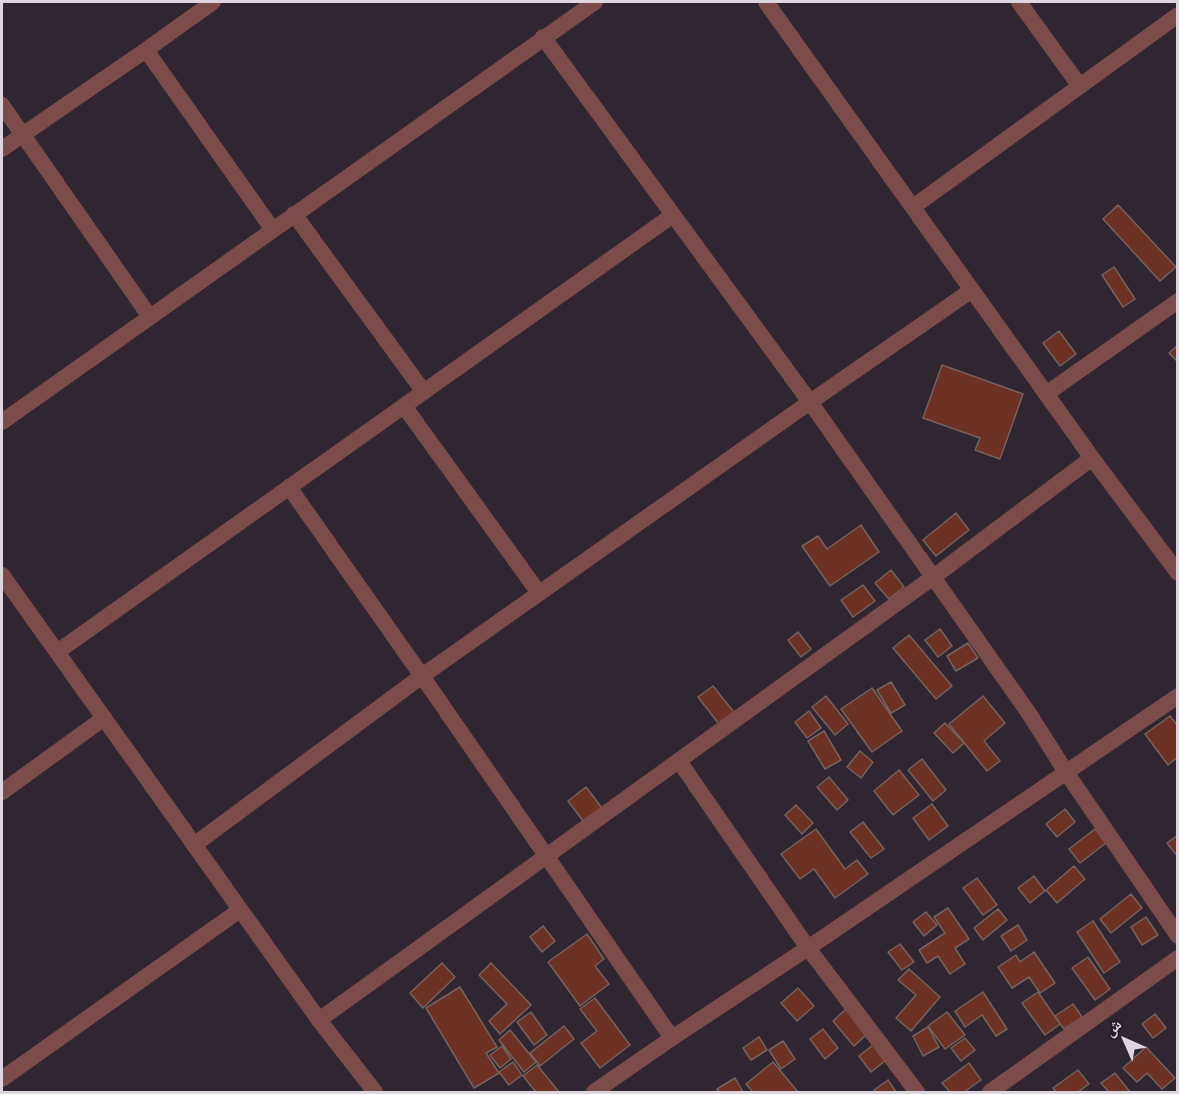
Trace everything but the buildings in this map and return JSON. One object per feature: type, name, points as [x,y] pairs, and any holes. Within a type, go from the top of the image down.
[{"type":"street","points":[[2,149],[213,2]]},
{"type":"street","points":[[2,422],[595,2]]},
{"type":"street","points":[[766,2],[1092,458],[1178,573]]},
{"type":"street","points":[[1019,2],[1079,85]]},
{"type":"street","points":[[913,207],[1178,15]]},
{"type":"street","points":[[543,38],[810,402],[1028,712],[1066,772],[1178,936]]},
{"type":"street","points":[[146,50],[273,230]]},
{"type":"street","points":[[2,105],[150,317]]},
{"type":"street","points":[[294,214],[424,392]]},
{"type":"street","points":[[57,652],[673,215]]},
{"type":"street","points":[[194,845],[422,676],[972,290]]},
{"type":"street","points":[[1046,393],[1178,301]]},
{"type":"street","points":[[404,406],[539,593]]},
{"type":"street","points":[[319,1020],[932,578],[1092,458]]},
{"type":"street","points":[[289,487],[672,1038]]},
{"type":"street","points":[[2,574],[319,1020],[375,1092]]},
{"type":"street","points":[[594,1092],[1178,696]]},
{"type":"street","points":[[2,792],[104,718]]},
{"type":"street","points":[[679,761],[808,948],[917,1092]]},
{"type":"street","points":[[2,1079],[240,910]]},
{"type":"street","points":[[990,1092],[1178,958]]}]
